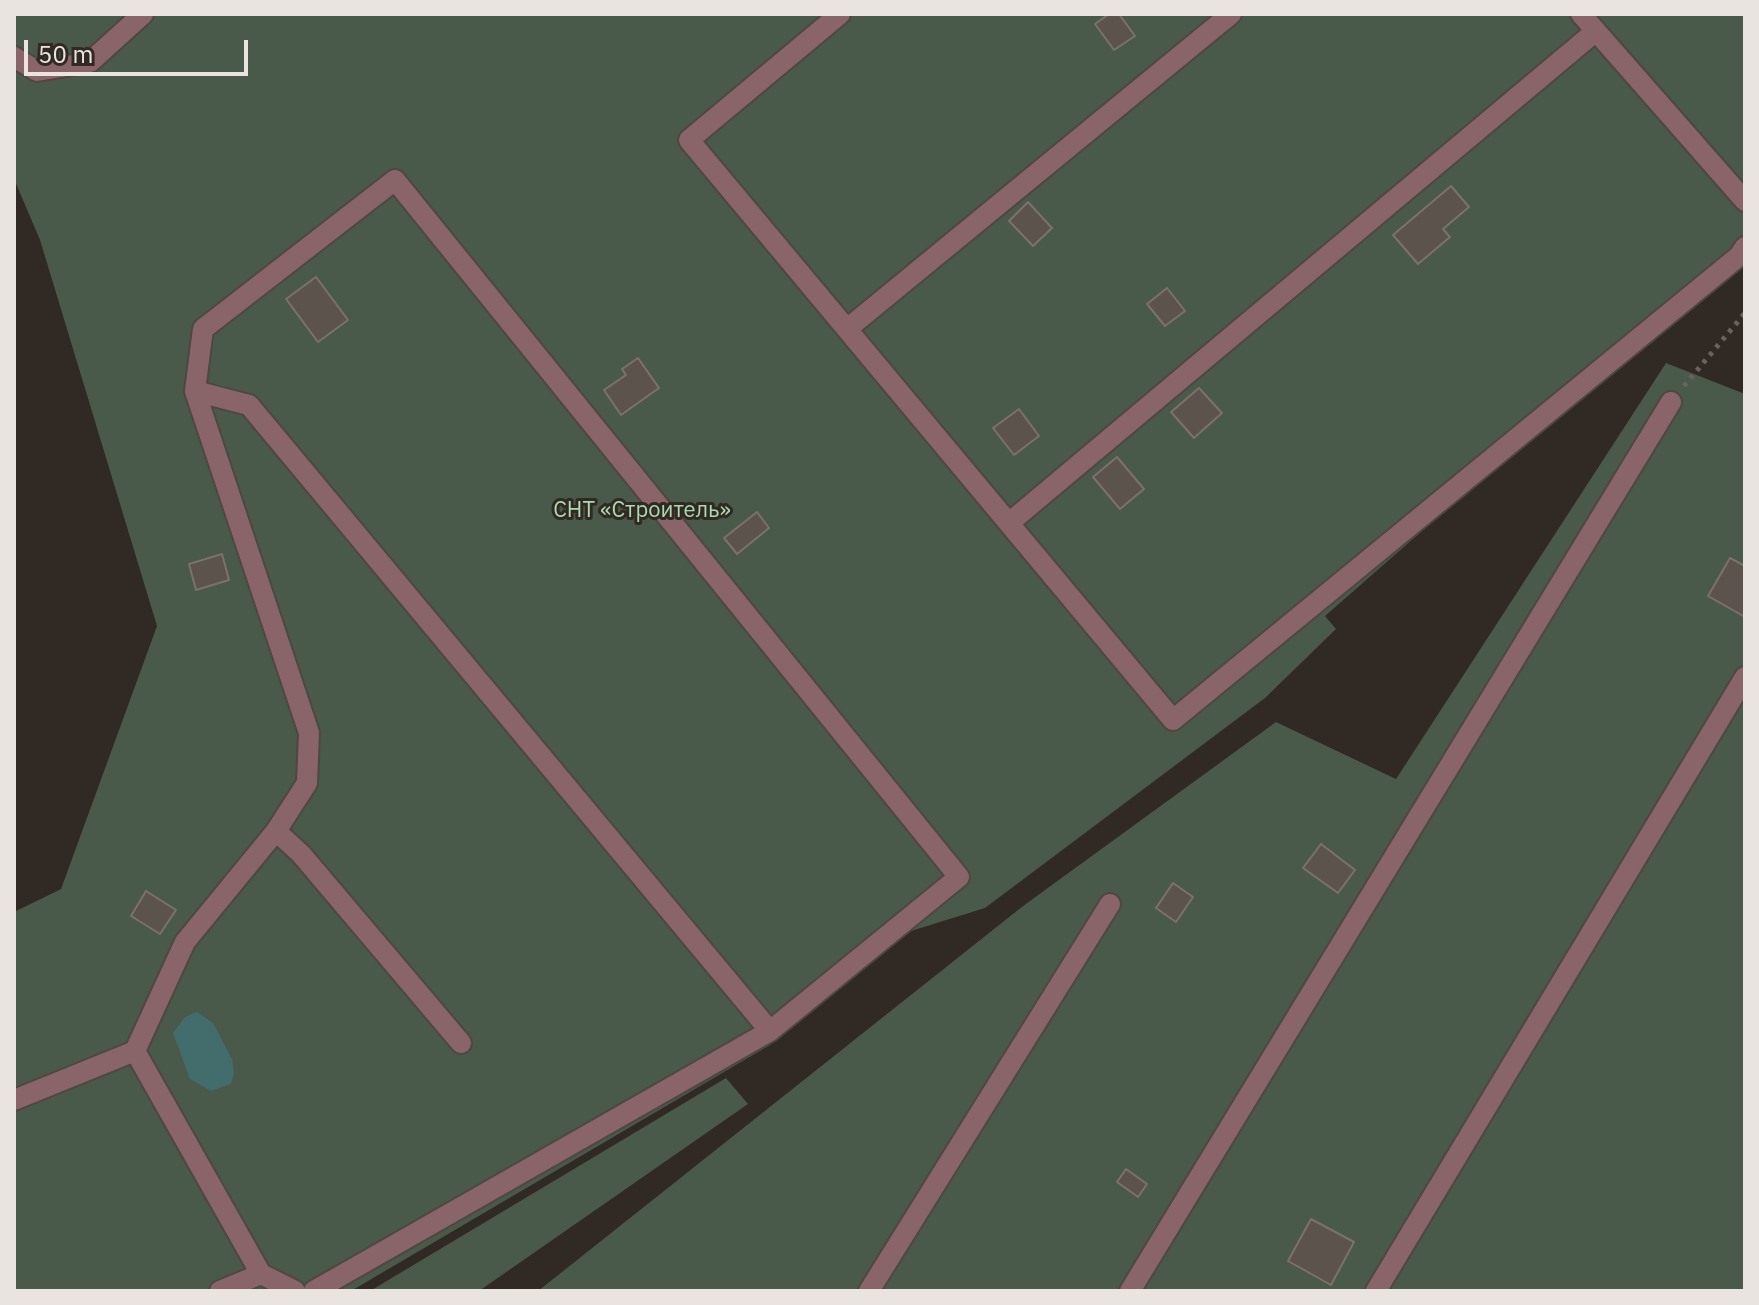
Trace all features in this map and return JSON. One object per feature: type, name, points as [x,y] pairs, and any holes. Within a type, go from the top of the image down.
[{"type":"lane","points":[[14,57],[37,71],[90,62],[143,14]]},
{"type":"lane","points":[[840,14],[689,140],[1173,720],[1739,256],[1745,247]]},
{"type":"lane","points":[[847,329],[1231,14]]},
{"type":"lane","points":[[1009,523],[1586,19],[1745,201]]},
{"type":"lane","points":[[14,1100],[135,1051],[185,942],[276,831],[307,783],[309,733],[195,391],[203,329],[395,180],[959,877],[770,1031],[314,1291]]},
{"type":"lane","points":[[195,391],[249,405],[770,1031]]},
{"type":"lane","points":[[1130,1291],[1671,402]]},
{"type":"lane","points":[[1376,1291],[1745,677]]},
{"type":"lane","points":[[276,831],[301,854],[461,1043]]},
{"type":"lane","points":[[869,1291],[1110,904]]},
{"type":"lane","points":[[135,1051],[261,1274],[295,1291]]},
{"type":"lane","points":[[220,1291],[261,1274]]},
{"type":"path","points":[[1671,402],[1745,313]]},
{"type":"green space","name":"СНТ «Строитель»","points":[[14,14],[1745,14],[1745,237],[1678,307],[1325,616],[1336,629],[1265,698],[985,908],[911,931],[770,1045],[351,1291],[14,1291],[14,912],[61,889],[157,626],[40,240],[14,179]]},
{"type":"green space","points":[[1666,363],[1745,394],[1745,1291],[538,1291],[1023,906],[1276,722],[1396,779]]},
{"type":"green space","points":[[726,1078],[748,1104],[479,1291],[370,1291]]},
{"type":"water","points":[[197,1012],[213,1023],[232,1059],[234,1073],[231,1084],[211,1091],[190,1079],[173,1033],[185,1017]]},
{"type":"building","points":[[1109,14],[1119,14],[1135,36],[1114,50],[1095,24]]},
{"type":"building","points":[[1451,186],[1469,207],[1443,229],[1450,237],[1418,264],[1393,235]]},
{"type":"building","points":[[1028,202],[1052,228],[1033,246],[1009,221]]},
{"type":"building","points":[[316,277],[348,320],[318,342],[286,299]]},
{"type":"building","points":[[1167,288],[1185,311],[1165,326],[1147,304]]},
{"type":"building","points":[[638,358],[659,388],[621,415],[604,390],[626,375],[622,369]]},
{"type":"building","points":[[1199,388],[1222,413],[1194,438],[1171,412]]},
{"type":"building","points":[[1019,409],[1039,436],[1014,455],[993,428]]},
{"type":"building","points":[[1117,457],[1144,489],[1120,509],[1093,477]]},
{"type":"building","points":[[757,512],[769,528],[737,554],[724,538]]},
{"type":"building","points":[[222,554],[229,580],[196,590],[189,564]]},
{"type":"building","points":[[1730,558],[1745,566],[1745,617],[1708,596]]},
{"type":"building","points":[[1321,844],[1355,870],[1338,893],[1303,868]]},
{"type":"building","points":[[1173,883],[1193,897],[1176,922],[1156,908]]},
{"type":"building","points":[[146,891],[176,910],[160,934],[131,916]]},
{"type":"building","points":[[1126,1169],[1147,1184],[1138,1197],[1117,1182]]},
{"type":"building","points":[[1311,1219],[1354,1242],[1331,1285],[1288,1261]]}]
